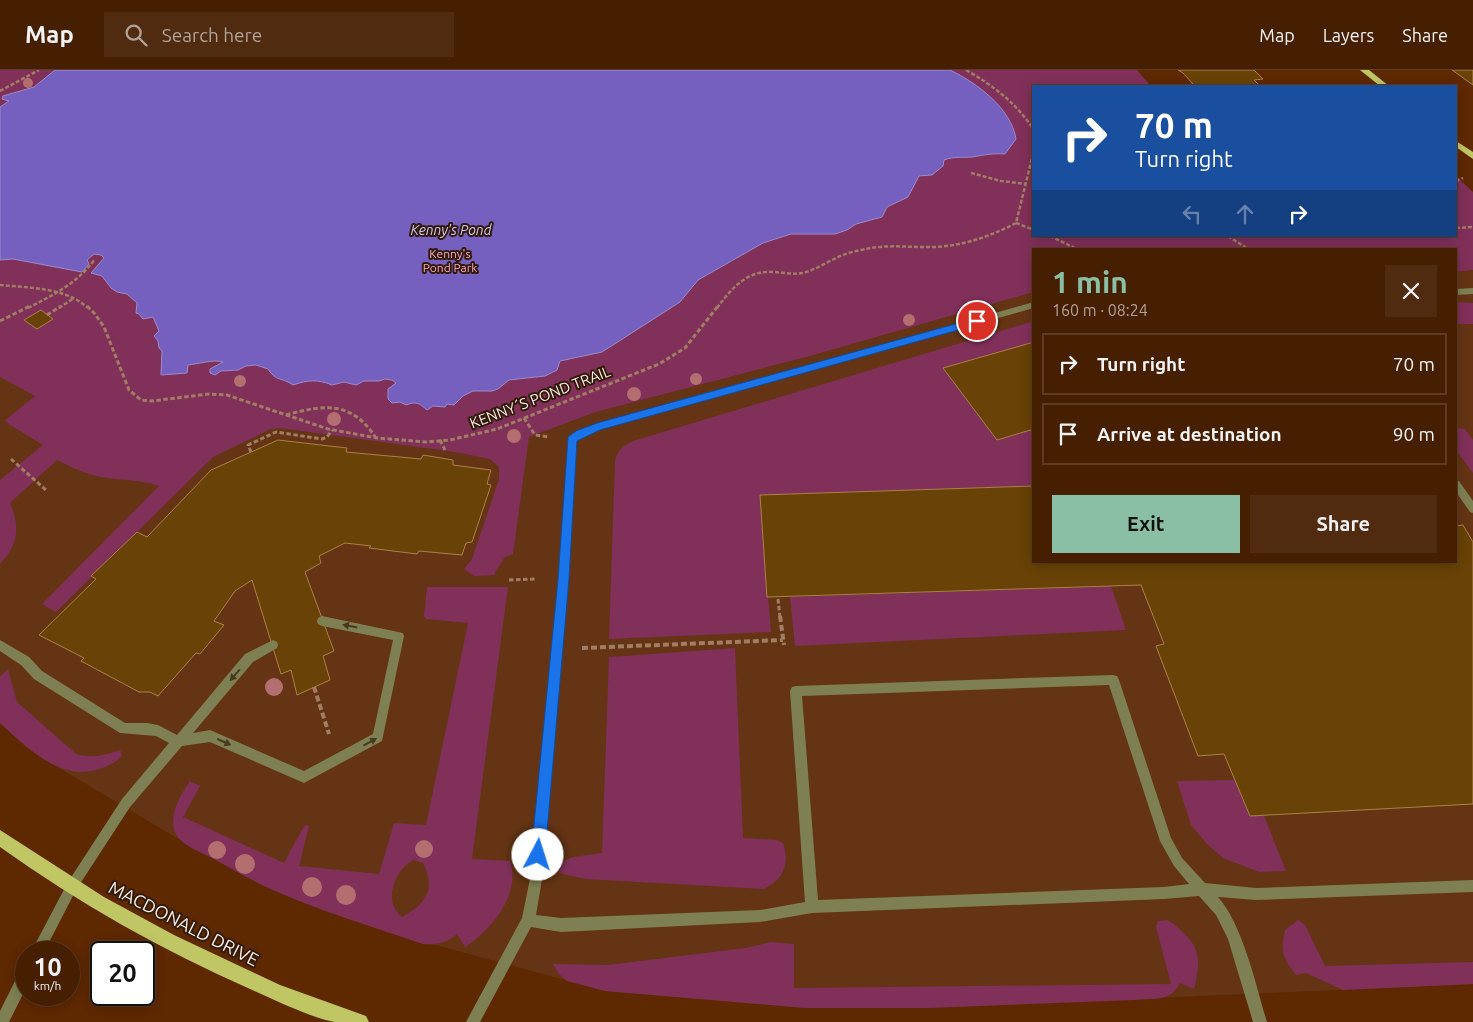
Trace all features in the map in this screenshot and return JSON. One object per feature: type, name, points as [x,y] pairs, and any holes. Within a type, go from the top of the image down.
[{"type":"main road","points":[[1364,70],[1384,85]]},
{"type":"main road","points":[[1457,144],[1473,156]]},
{"type":"main road","name":"MACDONALD DRIVE","points":[[0,838],[72,886],[125,918],[194,954],[275,991],[360,1022]]},
{"type":"lane","points":[[1457,292],[1473,291]]},
{"type":"lane","points":[[473,1022],[528,920],[536,874],[558,648],[572,440],[580,434],[597,427],[1032,306]]},
{"type":"lane","points":[[1457,485],[1473,509]]},
{"type":"lane","points":[[0,645],[25,661],[38,675],[124,729],[158,731],[177,741],[210,736],[304,778],[378,737],[399,636],[322,621]]},
{"type":"lane","points":[[43,941],[72,886],[126,803],[249,658],[273,645]]},
{"type":"lane","points":[[812,907],[796,691],[1113,680],[1166,842],[1178,862],[1221,910],[1234,937],[1260,1022]]},
{"type":"lane","points":[[528,920],[561,925],[679,920],[760,916],[812,907],[1155,893],[1201,889],[1256,894],[1473,886]]},
{"type":"lane","points":[[2,1022],[15,996]]},
{"type":"path","points":[[0,91],[39,70]]},
{"type":"path","points":[[966,70],[1010,98],[1032,127]]},
{"type":"path","points":[[1032,158],[1016,223],[1032,229]]},
{"type":"path","points":[[971,173],[1001,181],[1025,184]]},
{"type":"path","points":[[1457,181],[1463,178]]},
{"type":"path","name":"KENNY´S POND TRAIL","points":[[0,285],[58,292],[85,303],[99,318],[112,345],[129,390],[136,397],[152,401],[216,394],[239,398],[332,430],[376,438],[426,442],[466,437],[524,418],[633,374],[683,350],[695,338],[719,304],[734,288],[753,274],[768,271],[784,274],[800,273],[854,252],[895,244],[933,248],[974,241],[989,237],[1016,223]]},
{"type":"path","points":[[1457,228],[1473,227]]},
{"type":"path","points":[[1052,237],[1075,248]]},
{"type":"path","points":[[1230,237],[1246,248]]},
{"type":"path","points":[[0,322],[58,292],[86,272],[95,259]]},
{"type":"path","points":[[47,315],[75,298]]},
{"type":"path","points":[[285,415],[319,407],[335,407],[360,418],[370,427],[376,438]]},
{"type":"path","points":[[524,418],[535,435],[572,440]]},
{"type":"path","points":[[251,452],[248,445],[276,432],[322,438],[327,437],[332,430]]},
{"type":"path","points":[[440,440],[445,450]]},
{"type":"path","points":[[11,459],[46,490]]},
{"type":"path","points":[[558,648],[784,642],[778,599]]},
{"type":"path","points":[[314,687],[338,759]]},
{"type":"shaded area","points":[[1473,270],[1473,984],[928,1008],[805,1008],[605,991],[436,945],[423,944],[315,907],[273,890],[197,850],[59,768],[27,748],[0,723],[0,348],[529,437],[596,412],[814,355],[1032,293],[1032,563],[1457,563],[1457,272]]},
{"type":"green space","name":"Kenny's Pond","points":[[0,70],[1137,70],[1150,85],[1032,85],[1032,237],[1457,237],[1458,178],[1473,192],[1473,270],[1457,272],[1457,248],[1032,248],[1032,293],[814,355],[596,412],[529,437],[513,554],[505,557],[495,575],[474,576],[464,569],[472,559],[499,479],[499,467],[490,459],[455,452],[280,428],[271,429],[213,457],[56,612],[42,604],[159,486],[145,482],[95,476],[57,460],[10,503],[15,520],[16,535],[11,549],[0,564],[0,480],[43,445],[5,420],[35,396],[0,377]]},
{"type":"green space","points":[[1457,302],[1473,303],[1473,324],[1457,324]]},
{"type":"green space","points":[[1032,322],[1032,343],[943,368],[997,440],[1032,430],[1032,486],[760,496],[771,632],[609,639],[615,461],[619,451],[633,441]]},
{"type":"green space","points":[[1457,428],[1465,429],[1473,440],[1473,473],[1457,451]]},
{"type":"green space","points":[[1111,586],[1126,630],[795,646],[790,597]]},
{"type":"green space","points":[[427,587],[508,587],[472,859],[510,861],[511,886],[507,899],[494,921],[465,947],[457,934],[441,943],[423,944],[293,899],[259,884],[188,846],[176,834],[173,820],[176,806],[190,781],[200,786],[183,817],[284,863],[306,825],[309,826],[299,866],[379,874],[394,823],[426,825],[468,623],[426,619],[424,616]],"holes":[[[414,860],[423,863],[429,880],[427,894],[418,906],[402,917],[396,911],[393,903],[393,886],[401,870],[407,864]]]},
{"type":"green space","points":[[735,648],[743,838],[777,840],[783,843],[786,858],[781,876],[764,889],[585,879],[559,873],[562,862],[573,857],[602,853],[609,657]]},
{"type":"green space","points":[[8,669],[17,702],[76,754],[104,755],[120,750],[122,755],[119,759],[102,768],[86,772],[70,771],[55,765],[27,747],[0,723],[0,677]]},
{"type":"green space","points":[[1235,780],[1250,816],[1264,816],[1286,871],[1259,872],[1223,858],[1206,843],[1191,825],[1177,781]]},
{"type":"green space","points":[[1168,920],[1186,935],[1196,949],[1198,957],[1197,976],[1194,989],[1180,983],[1172,993],[1155,999],[928,1008],[805,1008],[605,991],[567,981],[558,973],[553,964],[608,965],[746,948],[771,942],[794,944],[794,988],[1171,984],[1156,927],[1158,921]]},
{"type":"green space","points":[[1298,920],[1305,925],[1325,966],[1473,962],[1473,984],[1343,990],[1306,973],[1296,975],[1285,959],[1283,944],[1285,930]]},
{"type":"water","name":"Kenny's Pond","points":[[55,70],[950,70],[981,89],[1000,107],[1013,128],[1016,139],[1005,154],[944,160],[943,166],[932,175],[919,176],[908,197],[887,207],[882,217],[856,224],[847,230],[835,234],[791,234],[763,243],[698,280],[680,302],[602,352],[560,361],[557,370],[545,376],[509,380],[498,389],[492,391],[473,391],[463,396],[454,405],[447,404],[445,407],[433,406],[427,410],[417,403],[406,405],[400,402],[392,403],[388,399],[388,389],[396,383],[385,379],[364,381],[356,385],[344,382],[332,385],[313,381],[293,385],[277,378],[268,369],[256,365],[246,366],[238,370],[221,371],[215,375],[210,373],[210,369],[223,362],[215,361],[188,365],[187,373],[161,375],[162,351],[154,336],[159,331],[153,317],[143,319],[136,313],[137,303],[127,294],[117,292],[111,288],[102,276],[91,273],[104,258],[101,255],[94,254],[87,260],[89,264],[82,272],[13,259],[0,260],[0,107],[9,101],[2,99],[3,96],[34,87]]},
{"type":"building","points":[[1178,70],[1254,70],[1263,79],[1254,80],[1259,85],[1185,85],[1193,84]]},
{"type":"building","points":[[1452,70],[1473,70],[1473,85]]},
{"type":"building","points":[[41,310],[53,319],[37,329],[24,320]]},
{"type":"building","points":[[1032,343],[1032,430],[997,440],[943,368]]},
{"type":"building","points":[[278,440],[347,448],[346,452],[421,459],[423,455],[453,460],[453,465],[491,470],[487,484],[491,485],[472,542],[466,543],[462,555],[419,551],[417,554],[345,543],[319,556],[321,563],[305,572],[334,651],[323,656],[330,680],[297,695],[291,670],[281,674],[252,580],[235,591],[214,621],[224,625],[200,654],[196,653],[158,696],[150,692],[139,692],[81,661],[84,658],[39,635],[96,579],[91,576],[137,532],[147,537],[211,470]]},
{"type":"building","points":[[1032,486],[1032,563],[1457,563],[1457,526],[1463,525],[1473,542],[1473,804],[1250,816],[1224,754],[1198,756],[1156,646],[1164,644],[1141,585],[767,597],[760,495]]},
{"type":"route","points":[[538,855],[558,648],[572,440],[580,434],[597,427],[977,321]]},
{"type":"park label","name":"Kenny's Pond Park","points":[[450,260]]}]
